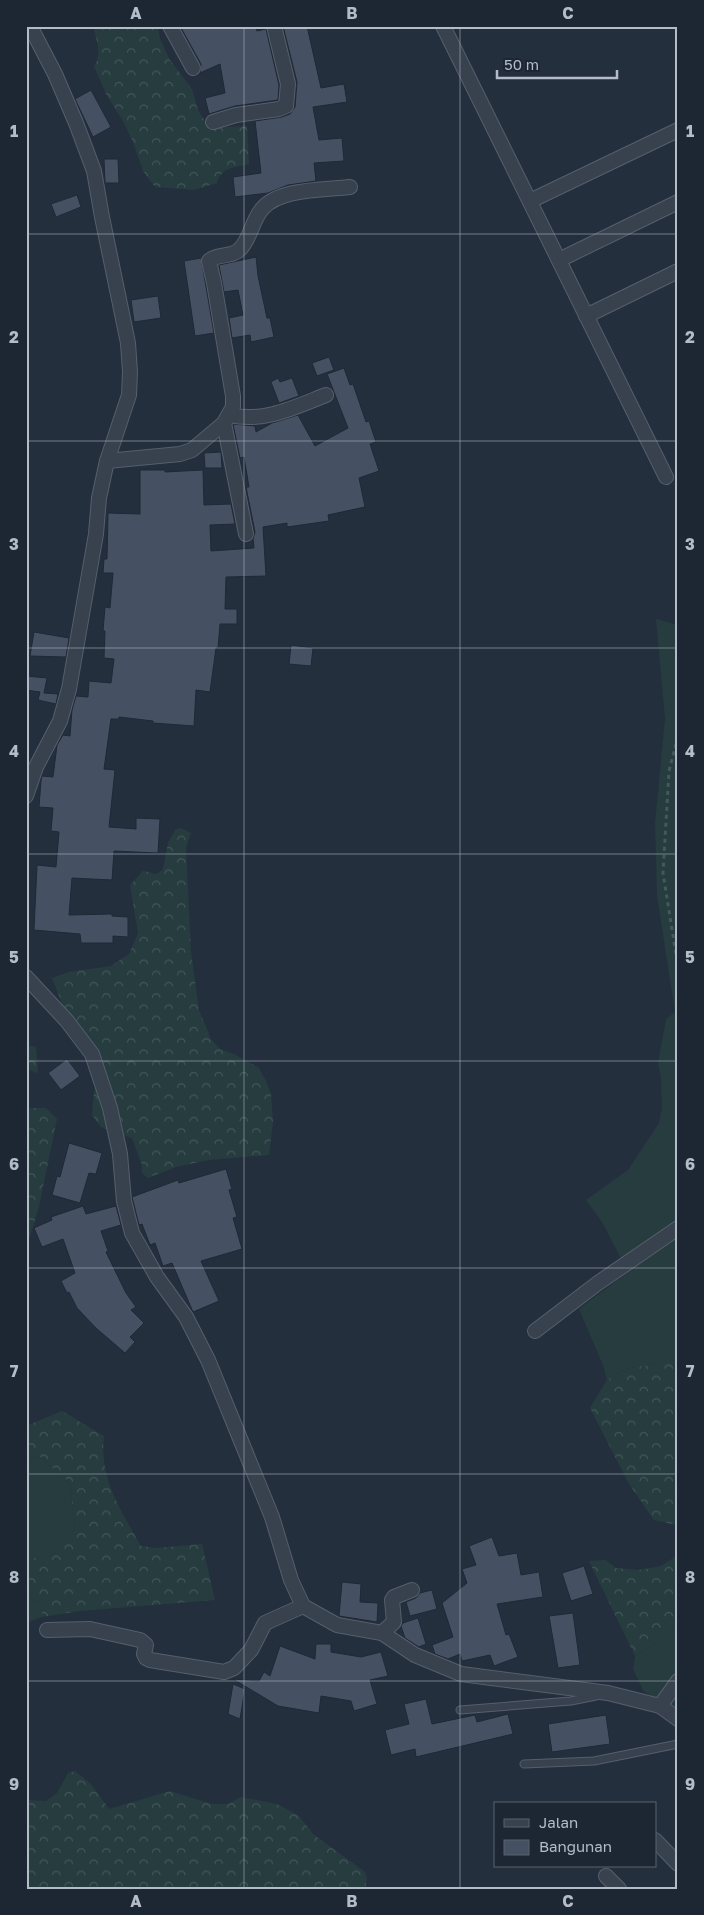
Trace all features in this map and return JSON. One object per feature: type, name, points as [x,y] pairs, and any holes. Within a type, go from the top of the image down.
[{"type":"street","points":[[26,796],[36,767],[60,722],[69,689],[96,534],[99,498],[106,461],[129,395],[130,372],[128,343],[94,171],[62,90],[30,26]]},
{"type":"street","points":[[170,26],[193,68]]},
{"type":"street","points":[[213,122],[286,106],[288,84],[274,26]]},
{"type":"street","points":[[443,26],[666,477]]},
{"type":"street","points":[[530,201],[678,130]]},
{"type":"street","points":[[106,461],[180,454],[192,450],[227,419],[233,408],[233,396],[209,261],[211,258],[232,255],[239,251],[246,242],[260,213],[271,201],[297,193],[350,187]]},
{"type":"street","points":[[559,260],[678,202]]},
{"type":"street","points":[[586,316],[678,271]]},
{"type":"street","points":[[227,419],[271,416],[326,394]]},
{"type":"street","points":[[227,419],[246,534]]},
{"type":"street","points":[[26,977],[67,1021],[92,1054],[110,1108],[120,1154],[124,1202],[132,1233],[157,1277],[186,1317],[208,1360],[272,1517],[291,1580],[303,1606],[337,1624],[382,1633],[415,1655],[461,1674],[608,1692],[660,1706],[678,1719]]},
{"type":"street","points":[[535,1331],[598,1283],[678,1228]]},
{"type":"street","points":[[382,1633],[394,1622],[392,1600],[394,1597],[412,1590]]},
{"type":"street","points":[[47,1630],[90,1629],[140,1640],[146,1645],[144,1654],[150,1660],[224,1672],[234,1668],[252,1650],[265,1623],[303,1606]]},
{"type":"street","points":[[660,1706],[678,1681]]},
{"type":"street","points":[[656,1841],[678,1864]]},
{"type":"street","points":[[606,1876],[619,1889]]},
{"type":"lane","points":[[460,1710],[571,1700],[608,1692]]},
{"type":"lane","points":[[524,1764],[594,1760],[678,1744]]},
{"type":"path","points":[[678,736],[669,771],[662,873],[678,967]]},
{"type":"green space","points":[[93,26],[158,26],[160,39],[170,60],[192,89],[198,110],[209,128],[247,126],[249,164],[229,169],[222,173],[217,183],[194,190],[155,187],[143,171],[133,142],[123,121],[106,94],[94,66],[97,62],[98,52]]},
{"type":"green space","points":[[656,619],[678,625],[678,1354],[655,1364],[625,1369],[607,1380],[603,1365],[579,1309],[628,1272],[602,1222],[586,1200],[628,1170],[659,1123],[662,1108],[661,1078],[658,1063],[666,1019],[675,1012],[657,896],[655,823],[665,719]]},
{"type":"green space","points":[[181,828],[191,833],[186,847],[191,952],[199,1010],[211,1039],[220,1049],[234,1054],[259,1068],[271,1094],[273,1122],[269,1155],[209,1160],[176,1167],[148,1178],[142,1173],[142,1165],[132,1138],[101,1127],[92,1115],[94,1091],[100,1070],[99,1062],[63,1006],[52,978],[69,972],[111,966],[129,954],[138,933],[130,885],[143,871],[157,874],[163,869],[168,843],[175,830]]},
{"type":"green space","points":[[26,1045],[36,1047],[38,1073],[26,1069]]},
{"type":"green space","points":[[26,1108],[46,1108],[57,1119],[39,1207],[29,1239],[26,1240]]},
{"type":"green space","points":[[678,1353],[678,1528],[676,1525],[654,1520],[629,1484],[590,1408],[607,1380],[625,1369],[655,1364]]},
{"type":"green space","points":[[62,1411],[104,1436],[103,1452],[108,1480],[119,1507],[141,1546],[156,1548],[202,1544],[215,1600],[80,1611],[42,1617],[42,1602],[26,1598],[26,1558],[45,1558],[58,1551],[69,1541],[75,1528],[70,1483],[39,1456],[26,1461],[26,1426]]},
{"type":"green space","points":[[39,1456],[70,1483],[75,1528],[69,1542],[58,1551],[45,1558],[26,1558],[26,1461]]},
{"type":"green space","points":[[678,1555],[678,1623],[657,1642],[635,1656],[589,1561],[606,1560],[616,1568],[639,1570],[661,1566]]},
{"type":"green space","points":[[26,1598],[42,1602],[42,1617],[26,1623]]},
{"type":"green space","points":[[678,1623],[678,1708],[644,1692],[633,1669],[635,1656],[657,1642]]},
{"type":"green space","points":[[75,1771],[91,1784],[109,1809],[170,1791],[212,1804],[228,1804],[241,1797],[277,1804],[299,1816],[313,1834],[365,1872],[367,1879],[365,1889],[26,1889],[26,1800],[46,1801],[57,1793],[68,1773]]},
{"type":"building","points":[[180,26],[255,26],[257,31],[266,29],[279,85],[278,100],[235,106],[209,114],[205,98],[225,93],[220,64],[200,73],[201,64]]},
{"type":"building","points":[[283,26],[307,26],[321,88],[344,84],[347,102],[313,107],[319,140],[342,138],[344,161],[314,163],[316,181],[288,185],[268,193],[235,197],[233,177],[261,173],[255,121],[282,117],[290,114],[295,107],[297,82]]},
{"type":"building","points":[[91,90],[111,127],[93,137],[75,99]]},
{"type":"building","points":[[104,159],[118,159],[119,183],[105,183]]},
{"type":"building","points":[[77,195],[81,207],[56,217],[51,204]]},
{"type":"building","points":[[256,257],[267,318],[270,318],[274,337],[251,342],[250,335],[232,338],[229,318],[243,315],[238,290],[224,292],[219,265]]},
{"type":"building","points":[[201,258],[214,333],[195,336],[184,261]]},
{"type":"building","points":[[158,296],[161,318],[134,322],[131,300]]},
{"type":"building","points":[[329,357],[334,370],[317,376],[312,363]]},
{"type":"building","points":[[344,368],[350,385],[353,384],[366,422],[369,421],[376,442],[370,444],[379,471],[359,478],[365,507],[328,515],[329,521],[287,527],[287,523],[263,527],[266,576],[226,577],[225,609],[237,609],[237,624],[220,624],[218,648],[216,648],[210,692],[196,690],[194,726],[153,723],[153,721],[119,717],[119,719],[111,719],[104,769],[115,770],[109,827],[136,829],[136,818],[160,819],[158,853],[114,851],[112,880],[72,878],[69,915],[112,914],[112,916],[128,917],[128,937],[113,936],[113,943],[81,943],[80,934],[34,930],[37,865],[56,867],[59,832],[51,831],[53,808],[39,807],[42,776],[53,777],[57,745],[63,735],[70,736],[72,710],[76,696],[88,697],[89,681],[111,683],[114,659],[104,658],[105,631],[103,631],[105,607],[110,608],[113,573],[103,573],[104,559],[107,559],[108,513],[140,514],[140,470],[165,470],[165,472],[203,470],[204,505],[231,504],[235,524],[210,525],[211,551],[254,548],[253,539],[255,532],[246,487],[249,487],[244,457],[240,458],[233,424],[255,426],[256,432],[272,423],[298,415],[315,446],[348,428],[327,374]]},
{"type":"building","points":[[278,378],[280,382],[292,378],[299,396],[279,403],[271,382]]},
{"type":"building","points":[[221,452],[222,468],[205,468],[204,453]]},
{"type":"building","points":[[34,632],[69,638],[66,657],[30,656]]},
{"type":"building","points":[[291,645],[313,648],[311,666],[289,664]]},
{"type":"building","points":[[26,676],[47,678],[44,693],[58,694],[56,704],[38,700],[40,692],[26,690]]},
{"type":"building","points":[[67,1059],[80,1076],[61,1090],[48,1073]]},
{"type":"building","points":[[69,1143],[102,1153],[96,1174],[89,1173],[80,1203],[52,1195],[57,1176],[60,1177]]},
{"type":"building","points":[[226,1169],[232,1189],[229,1190],[237,1217],[233,1218],[242,1249],[201,1261],[219,1301],[193,1312],[172,1263],[163,1266],[155,1243],[150,1245],[142,1224],[139,1225],[132,1197],[178,1180],[179,1183]]},
{"type":"building","points":[[83,1206],[86,1214],[116,1206],[121,1225],[101,1231],[108,1251],[106,1252],[126,1293],[136,1307],[131,1310],[144,1323],[130,1337],[135,1342],[125,1353],[96,1328],[77,1308],[69,1292],[67,1293],[61,1281],[75,1273],[63,1239],[42,1247],[34,1228],[52,1220],[51,1217]]},
{"type":"building","points":[[492,1537],[499,1556],[517,1553],[521,1575],[539,1572],[543,1597],[497,1604],[506,1635],[509,1634],[518,1657],[494,1666],[490,1655],[462,1661],[460,1654],[448,1659],[435,1654],[432,1645],[453,1637],[442,1603],[467,1583],[462,1569],[476,1565],[469,1546]]},
{"type":"building","points":[[584,1566],[593,1594],[571,1601],[562,1573]]},
{"type":"building","points":[[342,1582],[361,1584],[360,1602],[378,1603],[377,1622],[339,1616]]},
{"type":"building","points":[[432,1590],[437,1609],[410,1616],[406,1602],[416,1598],[420,1593]]},
{"type":"building","points":[[573,1613],[580,1665],[558,1668],[549,1616]]},
{"type":"building","points":[[418,1618],[426,1644],[419,1647],[405,1638],[401,1626],[403,1623]]},
{"type":"building","points":[[316,1644],[331,1644],[331,1652],[361,1657],[381,1652],[388,1676],[370,1680],[377,1704],[354,1711],[351,1701],[321,1696],[319,1713],[278,1706],[233,1679],[259,1681],[264,1672],[270,1676],[280,1646],[315,1659]]},
{"type":"building","points":[[233,1684],[245,1689],[240,1719],[228,1714]]},
{"type":"building","points":[[426,1699],[432,1724],[475,1715],[477,1722],[508,1714],[513,1734],[416,1757],[415,1749],[391,1755],[385,1730],[409,1724],[404,1704]]},
{"type":"building","points":[[606,1715],[610,1744],[552,1752],[548,1724]]}]
